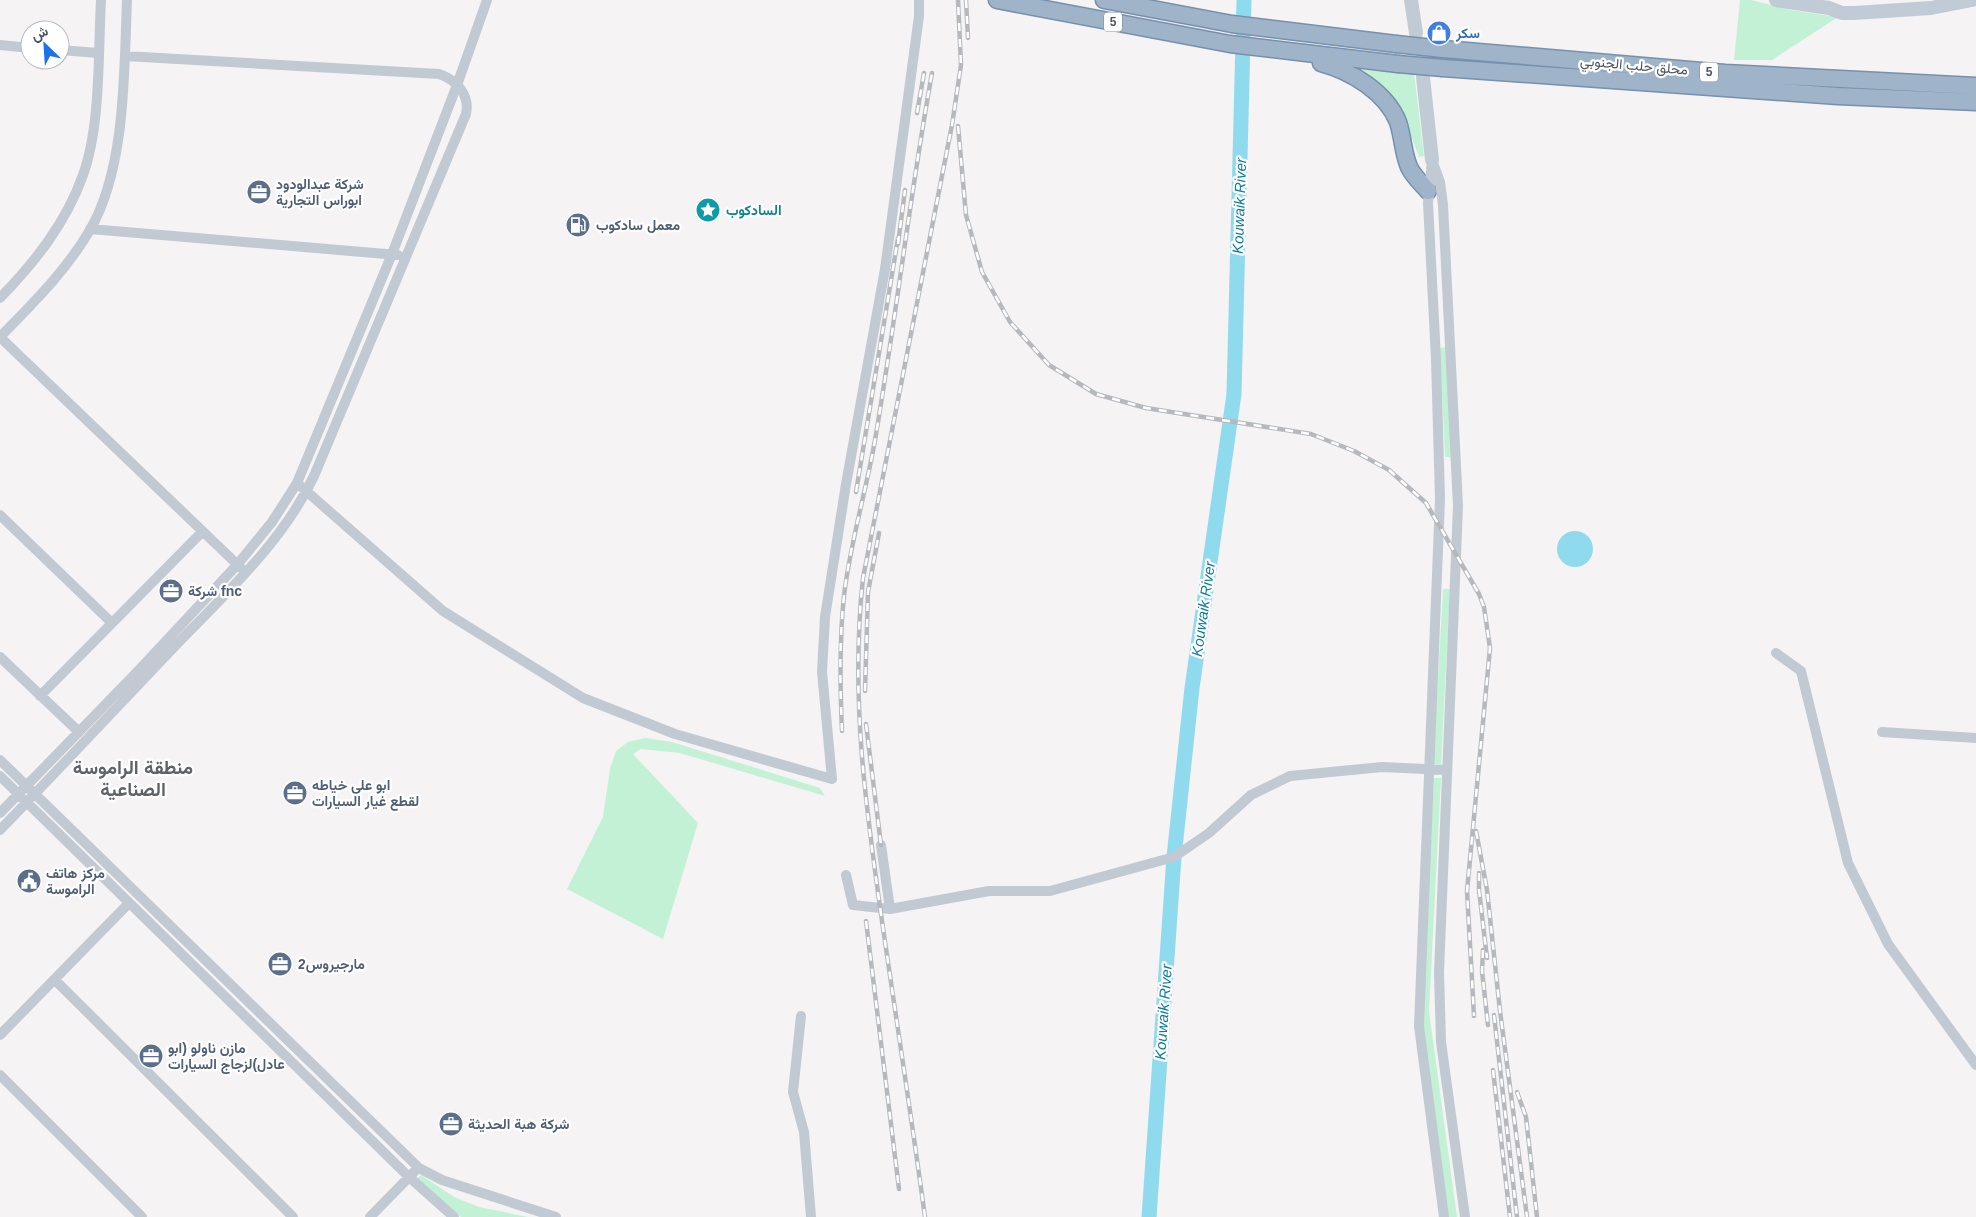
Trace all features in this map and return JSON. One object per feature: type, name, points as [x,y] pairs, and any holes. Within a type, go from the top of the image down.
[{"type":"highway","name":"5","points":[[997,0],[1230,44],[1266,48]]},
{"type":"highway","name":"محلق حلب الجنوبي","points":[[1104,0],[1232,24],[1396,44],[1735,74],[1976,86]]},
{"type":"highway","name":"محلق حلب الجنوبي","points":[[1266,48],[1443,68],[1838,96],[1976,102]]},
{"type":"highway","points":[[1266,48],[1340,68],[1363,83],[1385,101],[1397,120],[1409,166],[1428,191]]},
{"type":"main road","points":[[1411,0],[1416,33]]},
{"type":"main road","points":[[1776,0],[1828,4],[1842,13],[1931,8],[1972,0]]},
{"type":"main road","points":[[1423,76],[1432,160]]},
{"type":"street","points":[[0,298],[27,270],[63,220],[83,174],[94,122],[101,0]]},
{"type":"street","points":[[127,0],[120,125],[110,180],[90,229],[51,285],[0,337],[245,573]]},
{"type":"street","points":[[0,813],[237,565],[272,522],[297,483],[392,254],[457,85],[487,0]]},
{"type":"street","points":[[297,483],[443,611],[583,698],[675,734],[832,779],[822,672],[825,617],[846,484],[885,269],[902,152],[919,16],[919,0]]},
{"type":"street","points":[[0,45],[20,47]]},
{"type":"street","points":[[70,51],[98,53]]},
{"type":"street","points":[[0,830],[245,573],[276,538],[307,491],[466,114],[467,99],[457,85],[446,76],[429,72],[124,56]]},
{"type":"street","points":[[1432,160],[1428,191],[1440,499],[1419,1026],[1444,1217]]},
{"type":"street","points":[[1432,160],[1440,182],[1444,205],[1458,506],[1439,972],[1441,1042],[1465,1217]]},
{"type":"street","points":[[90,229],[405,256]]},
{"type":"street","points":[[349,357],[360,362]]},
{"type":"street","points":[[0,515],[112,623]]},
{"type":"street","points":[[40,696],[202,532]]},
{"type":"street","points":[[1776,653],[1801,670],[1848,863],[1888,944],[1976,1065]]},
{"type":"street","points":[[0,657],[79,732]]},
{"type":"street","points":[[1882,732],[1976,738]]},
{"type":"street","points":[[0,760],[419,1168],[442,1180],[556,1217]]},
{"type":"street","points":[[846,875],[853,905],[890,909],[989,891],[1050,890],[1174,857],[1209,833],[1251,795],[1290,776],[1382,767],[1447,770]]},
{"type":"street","points":[[0,776],[451,1216]]},
{"type":"street","points":[[882,845],[890,909]]},
{"type":"street","points":[[0,1035],[129,903]]},
{"type":"street","points":[[55,980],[292,1217]]},
{"type":"street","points":[[800,1016],[793,1092],[804,1132],[811,1217]]},
{"type":"street","points":[[0,1074],[142,1217]]},
{"type":"street","points":[[370,1217],[419,1168]]},
{"type":"green space","points":[[1740,0],[1751,0],[1791,10],[1838,17],[1772,60],[1734,60]]},
{"type":"green space","points":[[1342,63],[1414,73],[1424,156],[1419,157],[1406,122],[1398,108]]},
{"type":"green space","points":[[1448,347],[1453,457],[1445,457],[1440,348]]},
{"type":"green space","points":[[1443,589],[1450,589],[1441,766],[1433,766]]},
{"type":"green space","points":[[645,738],[672,742],[820,788],[825,796],[680,753],[641,749],[633,754],[698,823],[663,939],[567,889],[603,817],[610,769],[616,751],[628,742]]},
{"type":"green space","points":[[1434,778],[1441,778],[1429,1011],[1457,1217],[1448,1217],[1424,1039],[1423,972]]},
{"type":"green space","points":[[421,1175],[454,1197],[479,1207],[528,1217],[461,1217],[417,1179]]},
{"type":"water","points":[[1575,531],[1582,532],[1588,536],[1592,542],[1592,556],[1588,562],[1582,566],[1575,567],[1568,566],[1562,562],[1558,556],[1557,549],[1558,542],[1562,536],[1568,532]]},
{"type":"waterway","name":"Kouwaik River","points":[[1149,1217],[1174,857],[1192,688],[1234,394],[1244,0]]},
{"type":"railway","points":[[925,1217],[866,797],[859,711],[859,623],[863,578],[952,125],[961,65],[958,0]]},
{"type":"railway","points":[[966,0],[968,38]]},
{"type":"railway","points":[[917,113],[924,73]]},
{"type":"railway","points":[[842,731],[840,680],[842,613],[847,576],[875,440],[932,73]]},
{"type":"railway","points":[[958,126],[966,215],[982,272],[1010,322],[1049,365],[1096,394],[1146,408],[1311,434],[1354,451],[1389,470],[1426,503],[1479,594],[1484,607],[1490,648],[1467,891],[1474,1016]]},
{"type":"railway","points":[[898,244],[905,190]]},
{"type":"railway","points":[[856,492],[898,238]]},
{"type":"railway","points":[[865,691],[868,592],[879,533]]},
{"type":"railway","points":[[866,724],[881,845]]},
{"type":"railway","points":[[1476,831],[1487,890],[1500,1011],[1527,1217]]},
{"type":"railway","points":[[1479,873],[1479,890],[1487,958]]},
{"type":"railway","points":[[866,921],[899,1189]]},
{"type":"railway","points":[[1483,950],[1482,971],[1488,1025]]},
{"type":"railway","points":[[1494,1015],[1517,1217]]},
{"type":"railway","points":[[1493,1070],[1510,1217]]},
{"type":"railway","points":[[1517,1092],[1526,1117],[1537,1217]]},
{"type":"place","name":"سكر","points":[[1439,33]]},
{"type":"place","name":"شركة عبدالودود ابوراس التجارية","points":[[259,192]]},
{"type":"place","name":"السادكوب","points":[[708,210]]},
{"type":"place","name":"معمل سادكوب","points":[[578,225]]},
{"type":"place","name":"شركة fnc","points":[[171,591]]},
{"type":"place","name":"ابو علي خياطه لقطع غيار السيارات","points":[[295,793]]},
{"type":"place","name":"مركز هاتف الراموسة","points":[[29,881]]},
{"type":"place","name":"مارجيروس2","points":[[280,964]]},
{"type":"place","name":"مازن ناولو (ابو عادل)لزجاج السيارات","points":[[151,1056]]},
{"type":"place","name":"شركة هبة الحديثة","points":[[451,1124]]},
{"type":"district","name":"منطقة الراموسة الصناعية","points":[[133,778]]}]
